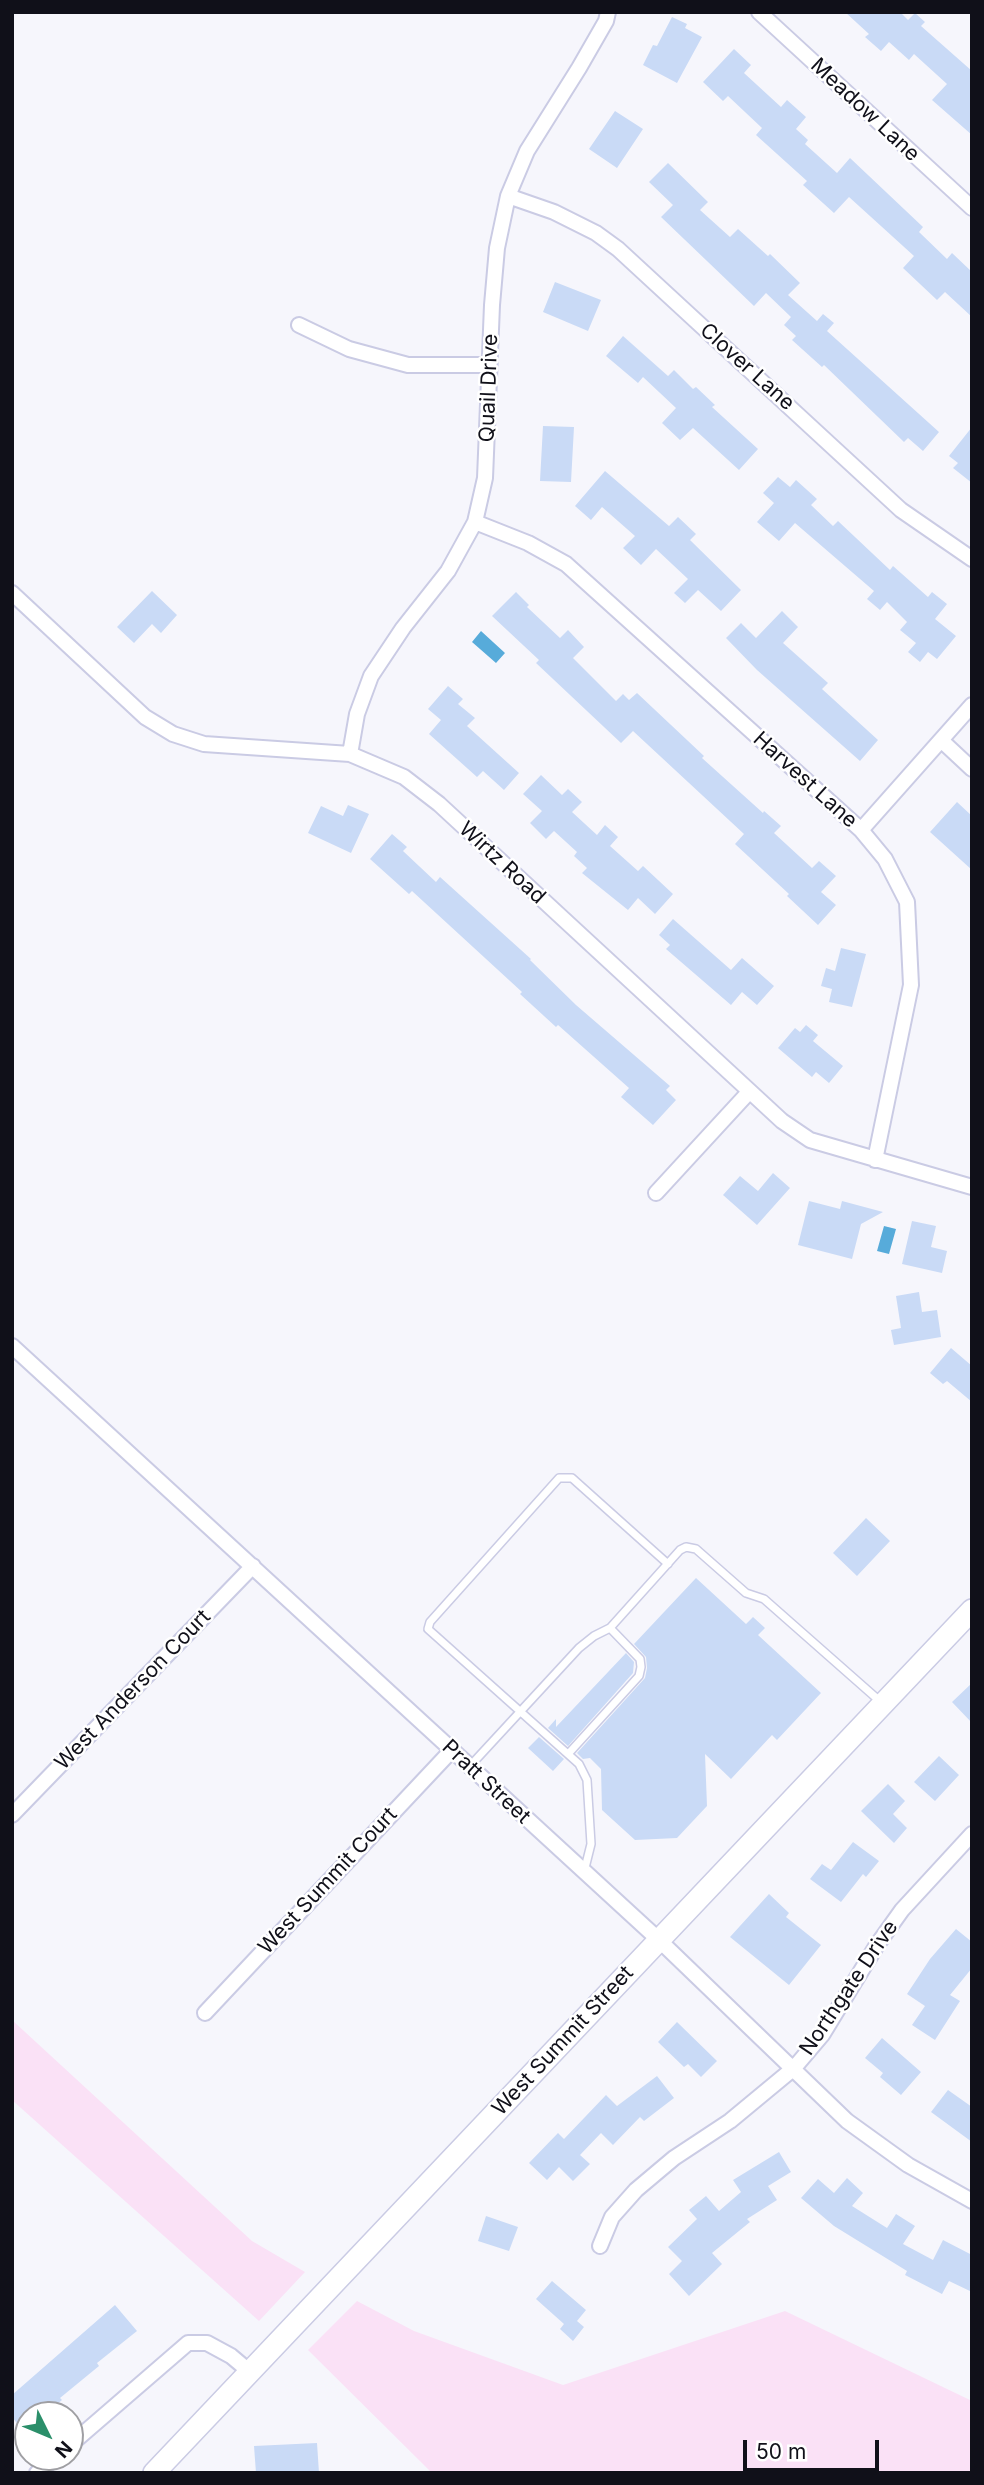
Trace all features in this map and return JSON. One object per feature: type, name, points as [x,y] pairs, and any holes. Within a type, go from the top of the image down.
[{"type":"street","name":"Quail Drive","points":[[350,754],[357,714],[371,676],[403,628],[448,570],[475,522],[485,478],[497,248],[508,196],[527,151],[579,68],[606,21],[608,12]]},
{"type":"street","name":"Meadow Lane","points":[[759,12],[972,208]]},
{"type":"street","name":"Clover Lane","points":[[508,196],[554,212],[596,233],[618,249],[901,510],[972,559]]},
{"type":"street","points":[[299,325],[349,349],[408,365],[489,365]]},
{"type":"street","name":"Harvest Lane","points":[[475,522],[528,543],[566,564],[861,830],[885,859],[907,902],[911,985],[876,1160]]},
{"type":"street","name":"Wirtz Road","points":[[12,593],[145,717],[173,734],[204,744],[350,754],[404,777],[439,804],[782,1121],[810,1140],[972,1187]]},
{"type":"street","points":[[861,830],[972,705]]},
{"type":"street","points":[[942,741],[972,769]]},
{"type":"street","points":[[656,1193],[749,1092]]},
{"type":"street","name":"Pratt Street","points":[[12,1346],[659,1940],[794,2067],[847,2121],[908,2165],[972,2201]]},
{"type":"street","name":"West Anderson Court","points":[[12,1815],[253,1566]]},
{"type":"street","name":"West Summit Street","points":[[154,2473],[972,1610]]},
{"type":"street","name":"West Summit Court","points":[[205,2013],[452,1750]]},
{"type":"street","name":"Northgate Drive","points":[[600,2246],[612,2217],[636,2190],[674,2158],[730,2121],[794,2067],[822,2035],[902,1910],[972,1834]]},
{"type":"street","points":[[84,2433],[188,2343],[207,2343],[231,2356],[250,2372]]},
{"type":"lane","points":[[584,1872],[591,1844],[587,1780],[579,1763],[428,1629],[430,1622],[559,1478],[572,1479],[668,1564]]},
{"type":"lane","points":[[470,1766],[579,1648],[594,1636],[610,1629],[686,1547],[696,1549],[746,1593],[765,1599],[883,1703]]},
{"type":"lane","points":[[569,1753],[639,1676],[640,1659],[610,1629]]},
{"type":"shaded area","points":[[12,2020],[252,2241],[305,2272],[259,2321],[12,2100]]},
{"type":"shaded area","points":[[357,2301],[414,2331],[563,2385],[785,2311],[972,2401],[972,2473],[432,2473],[308,2350]]},
{"type":"water","points":[[481,631],[505,653],[496,663],[472,642]]},
{"type":"water","points":[[884,1226],[896,1229],[889,1254],[877,1251]]},
{"type":"building","points":[[845,12],[900,12],[908,20],[915,13],[925,22],[921,26],[972,71],[972,135],[932,100],[947,84],[914,54],[909,60],[889,42],[881,51],[865,37],[869,34]]},
{"type":"building","points":[[672,17],[687,24],[685,28],[702,37],[677,83],[643,65],[653,45],[657,46]]},
{"type":"building","points":[[734,49],[751,65],[744,73],[781,107],[787,100],[806,117],[796,129],[808,140],[805,144],[837,173],[850,158],[923,227],[919,232],[947,259],[952,253],[972,272],[972,317],[945,292],[937,300],[903,268],[914,256],[849,197],[834,213],[803,185],[807,181],[756,135],[762,128],[728,96],[723,101],[703,82]]},
{"type":"building","points":[[615,111],[643,129],[617,168],[589,149]]},
{"type":"building","points":[[668,163],[708,202],[700,210],[730,237],[738,229],[768,256],[770,254],[800,283],[788,295],[817,321],[823,314],[834,323],[827,331],[939,432],[923,451],[908,438],[904,442],[824,365],[822,367],[792,340],[796,336],[784,325],[791,317],[766,293],[754,306],[661,217],[673,205],[649,182]]},
{"type":"building","points":[[555,282],[601,300],[588,331],[543,312]]},
{"type":"building","points":[[623,336],[668,376],[674,370],[693,389],[696,387],[715,405],[712,407],[758,449],[739,470],[693,428],[680,440],[662,423],[676,408],[643,377],[638,383],[606,356]]},
{"type":"building","points":[[543,426],[574,427],[571,482],[540,481]]},
{"type":"building","points":[[972,427],[972,483],[953,468],[958,463],[949,456]]},
{"type":"building","points":[[605,471],[669,526],[678,517],[696,534],[690,540],[741,590],[721,611],[698,590],[685,603],[674,593],[688,579],[656,549],[641,565],[623,548],[635,536],[602,507],[591,520],[575,506]]},
{"type":"building","points":[[778,477],[790,487],[796,480],[817,499],[811,505],[833,526],[838,521],[890,570],[893,566],[928,597],[932,592],[947,604],[935,619],[956,636],[937,659],[928,652],[920,662],[908,652],[916,643],[900,630],[907,622],[887,602],[880,610],[867,599],[874,591],[795,523],[779,541],[757,522],[774,503],[763,493]]},
{"type":"building","points":[[152,591],[177,615],[161,633],[152,624],[134,643],[117,627]]},
{"type":"building","points":[[516,592],[529,605],[527,607],[560,638],[568,630],[584,647],[573,658],[616,701],[623,694],[629,700],[637,693],[704,756],[702,758],[781,826],[774,833],[812,868],[819,861],[836,876],[821,892],[836,905],[818,925],[735,844],[744,834],[633,731],[621,743],[536,663],[539,660],[492,616]]},
{"type":"building","points":[[782,611],[798,627],[783,643],[828,683],[822,689],[878,740],[860,761],[757,670],[726,638],[741,623],[756,638]]},
{"type":"building","points":[[448,686],[463,699],[458,704],[475,718],[467,726],[519,773],[504,790],[483,771],[477,777],[429,734],[441,720],[428,709]]},
{"type":"building","points":[[541,775],[562,795],[568,789],[582,802],[572,812],[597,835],[605,825],[618,837],[610,846],[638,871],[643,866],[673,894],[655,914],[638,898],[628,910],[582,873],[587,868],[574,856],[577,852],[554,831],[546,839],[530,823],[542,811],[523,794]]},
{"type":"building","points":[[957,802],[972,816],[972,870],[930,832]]},
{"type":"building","points":[[348,805],[369,814],[351,853],[308,833],[321,806],[343,816]]},
{"type":"building","points":[[392,834],[407,847],[403,851],[436,882],[440,877],[531,959],[576,1005],[670,1086],[666,1090],[676,1100],[653,1125],[621,1097],[629,1088],[558,1025],[556,1027],[520,994],[522,992],[412,891],[409,894],[370,859]]},
{"type":"building","points":[[673,919],[731,970],[742,958],[774,986],[757,1005],[742,992],[731,1005],[666,949],[670,945],[659,935]]},
{"type":"building","points":[[841,948],[866,954],[852,1007],[829,1002],[832,989],[821,986],[826,968],[835,971]]},
{"type":"building","points":[[806,1025],[818,1035],[813,1041],[843,1066],[829,1083],[816,1072],[812,1077],[778,1048],[795,1028],[800,1032]]},
{"type":"building","points":[[773,1173],[790,1188],[757,1225],[723,1195],[740,1176],[758,1191]]},
{"type":"building","points":[[809,1201],[840,1209],[842,1201],[883,1212],[861,1224],[852,1259],[798,1245]]},
{"type":"building","points":[[912,1221],[936,1226],[931,1247],[947,1251],[942,1273],[902,1264]]},
{"type":"building","points":[[919,1292],[922,1312],[937,1310],[941,1337],[894,1345],[891,1330],[901,1328],[896,1296]]},
{"type":"building","points":[[951,1348],[972,1366],[972,1402],[947,1381],[943,1384],[930,1373]]},
{"type":"building","points":[[866,1518],[890,1541],[857,1576],[833,1553]]},
{"type":"building","points":[[696,1578],[746,1624],[753,1617],[765,1628],[758,1635],[821,1693],[777,1740],[772,1735],[731,1779],[705,1754],[707,1806],[677,1838],[635,1840],[602,1810],[601,1769],[590,1758],[583,1759],[577,1753],[645,1678],[646,1657],[634,1644]]},
{"type":"building","points":[[626,1653],[634,1662],[633,1673],[568,1746],[548,1728],[556,1719],[556,1727]]},
{"type":"building","points":[[972,1683],[972,1723],[952,1702]]},
{"type":"building","points":[[539,1737],[564,1759],[553,1771],[528,1748]]},
{"type":"building","points":[[939,1756],[959,1775],[935,1801],[914,1782]]},
{"type":"building","points":[[888,1784],[905,1801],[893,1814],[907,1828],[894,1843],[861,1811]]},
{"type":"building","points":[[853,1842],[879,1861],[866,1877],[863,1874],[841,1902],[810,1879],[822,1864],[831,1870]]},
{"type":"building","points":[[769,1894],[789,1913],[786,1917],[821,1945],[789,1985],[730,1937]]},
{"type":"building","points":[[956,1929],[972,1942],[972,1968],[950,1995],[960,2001],[935,2040],[912,2025],[925,2006],[907,1994],[930,1959]]},
{"type":"building","points":[[677,2022],[717,2061],[701,2077],[688,2064],[684,2067],[658,2042]]},
{"type":"building","points":[[882,2038],[921,2072],[901,2095],[880,2077],[883,2073],[865,2058]]},
{"type":"building","points":[[657,2076],[674,2098],[644,2121],[640,2117],[613,2145],[601,2133],[580,2155],[590,2164],[573,2181],[559,2167],[547,2180],[529,2163],[558,2133],[564,2139],[606,2095],[617,2106]]},
{"type":"building","points":[[948,2090],[972,2107],[972,2142],[931,2112]]},
{"type":"building","points":[[779,2152],[791,2172],[768,2186],[777,2200],[747,2219],[750,2222],[712,2253],[722,2264],[689,2296],[669,2274],[682,2261],[668,2247],[697,2219],[689,2210],[706,2196],[719,2211],[741,2192],[733,2180]]},
{"type":"building","points":[[847,2178],[863,2193],[852,2206],[887,2228],[896,2214],[915,2226],[903,2244],[933,2260],[943,2240],[972,2255],[972,2292],[949,2281],[942,2294],[905,2275],[907,2271],[834,2226],[801,2198],[818,2179],[834,2193]]},
{"type":"building","points":[[486,2216],[518,2227],[509,2251],[478,2241]]},
{"type":"building","points":[[552,2281],[586,2310],[577,2321],[584,2327],[573,2341],[560,2329],[564,2324],[536,2299]]},
{"type":"building","points":[[115,2305],[137,2331],[97,2363],[99,2366],[60,2398],[61,2401],[14,2401],[14,2420],[12,2395]]},
{"type":"building","points":[[317,2443],[319,2473],[256,2473],[254,2446]]}]
